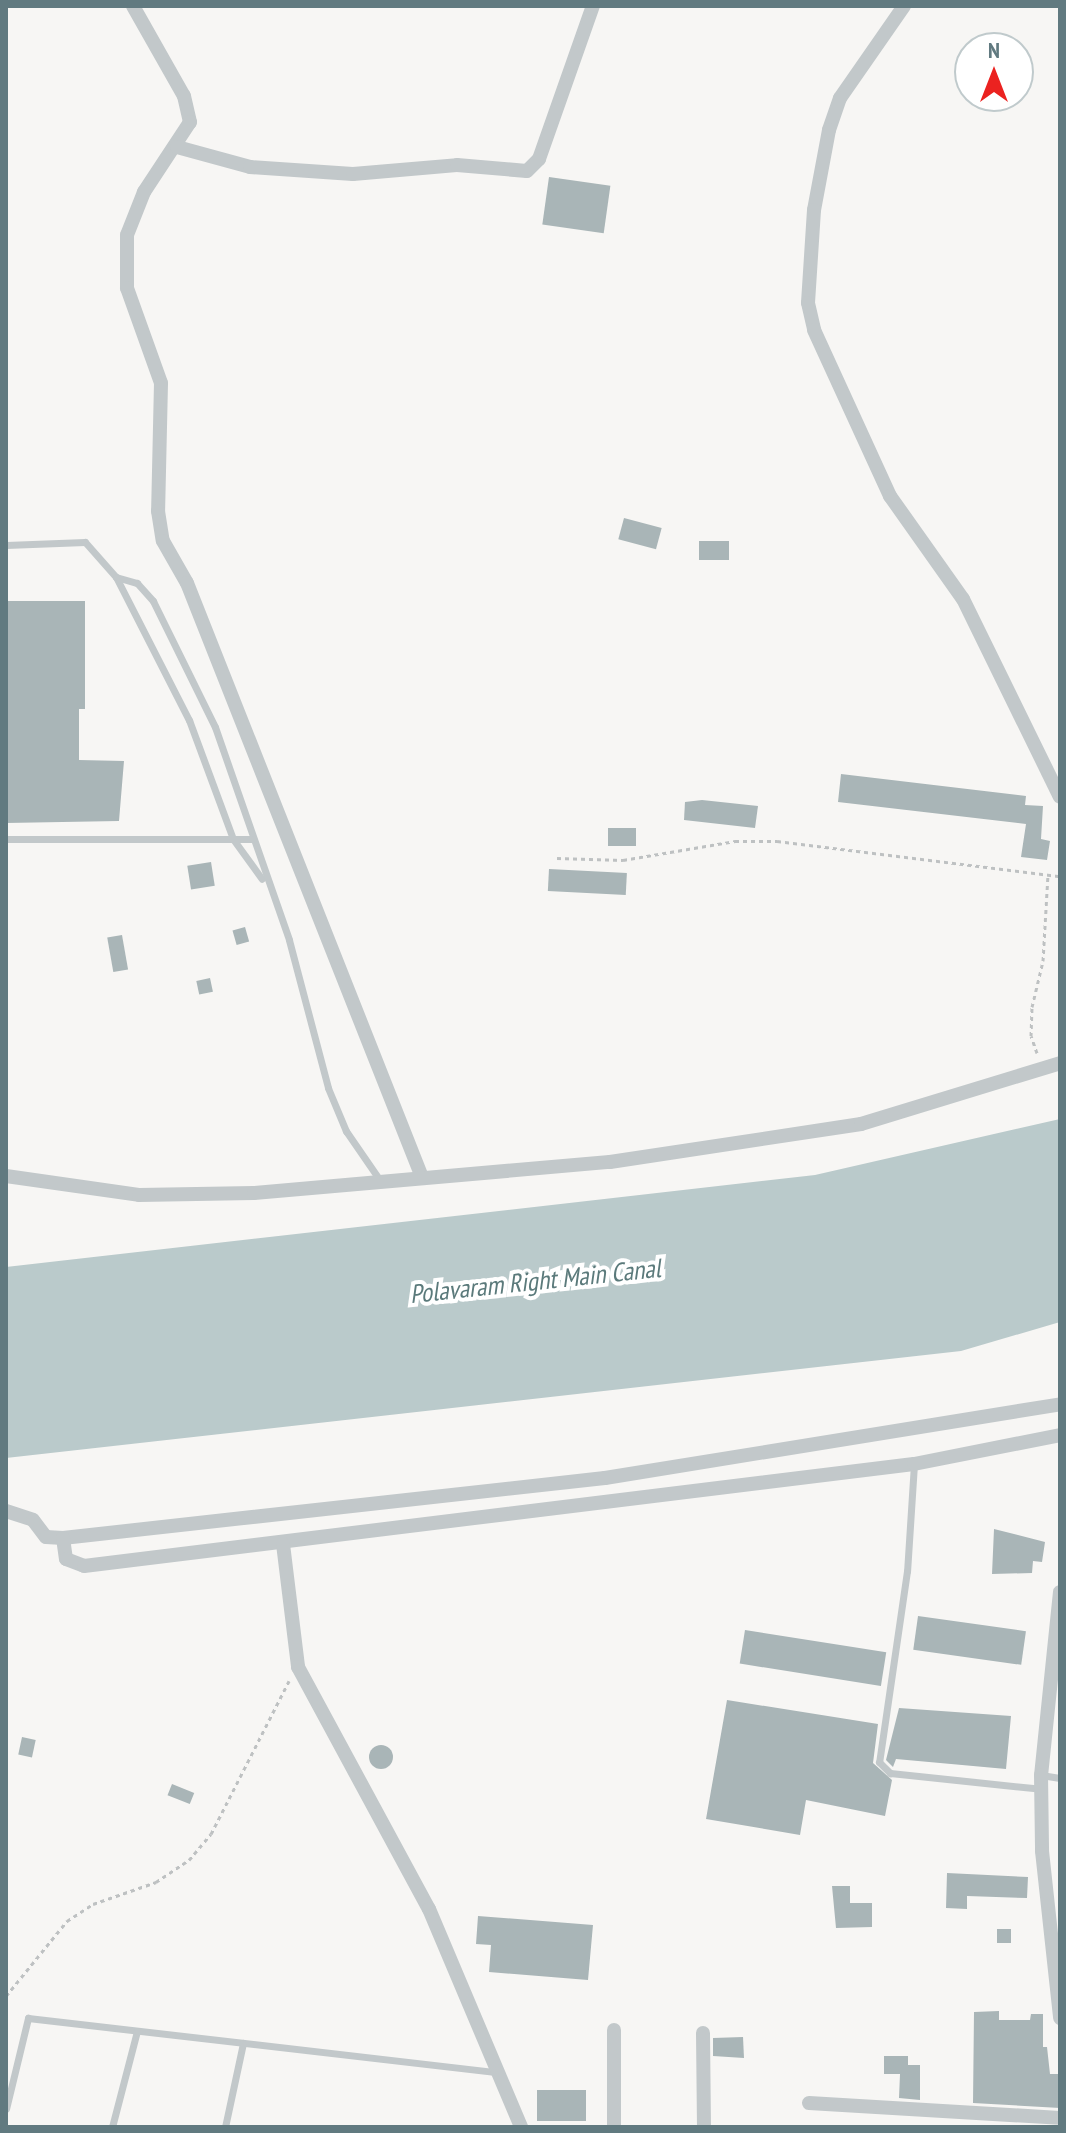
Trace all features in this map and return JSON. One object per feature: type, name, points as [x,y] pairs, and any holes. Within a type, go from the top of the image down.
[{"type":"street","points":[[133,6],[184,96],[190,122],[177,147],[144,192],[127,235],[127,288],[161,383],[158,511],[163,541],[193,597],[422,1177]]},
{"type":"street","points":[[177,147],[250,167],[353,174],[457,165],[527,171],[539,159],[593,6]]},
{"type":"street","points":[[904,6],[840,98],[829,130],[814,210],[808,303],[814,330],[890,496],[963,599],[1060,797]]},
{"type":"street","points":[[6,1176],[139,1195],[381,1182],[731,1148],[861,1124],[1060,1063]]},
{"type":"street","points":[[6,1511],[33,1520],[46,1537],[63,1538],[605,1478],[1060,1404]]},
{"type":"street","points":[[63,1538],[66,1559],[84,1566],[283,1544],[914,1464],[1060,1435]]},
{"type":"street","points":[[283,1544],[298,1667],[429,1909],[521,2127]]},
{"type":"street","points":[[1060,1592],[1042,1782],[1042,1851],[1060,2018]]},
{"type":"street","points":[[614,2030],[614,2127]]},
{"type":"street","points":[[703,2033],[704,2127]]},
{"type":"street","points":[[809,2103],[1060,2118]]},
{"type":"lane","points":[[6,545],[85,542],[116,577],[189,720],[233,839],[265,884]]},
{"type":"lane","points":[[116,577],[137,583],[153,601],[215,727],[265,884],[293,953],[328,1088],[346,1131],[381,1182]]},
{"type":"lane","points":[[6,839],[251,839]]},
{"type":"lane","points":[[914,1464],[907,1571],[879,1762],[890,1773],[1042,1782],[1060,1778]]},
{"type":"lane","points":[[6,2109],[28,2018],[498,2072]]},
{"type":"lane","points":[[112,2127],[137,2031]]},
{"type":"lane","points":[[225,2127],[243,2043]]},
{"type":"path","points":[[557,858],[623,860],[735,841],[777,841],[1060,876]]},
{"type":"path","points":[[1043,1068],[1031,1036],[1043,961],[1048,875]]},
{"type":"path","points":[[6,1996],[67,1921],[93,1904],[156,1882],[189,1860],[211,1834],[298,1667]]},
{"type":"water","name":"Polavaram Right Main Canal","points":[[1060,1119],[1060,1322],[961,1351],[6,1458],[6,1267],[815,1175]]},
{"type":"building","points":[[549,177],[610,186],[604,233],[542,225]]},
{"type":"building","points":[[624,518],[662,528],[656,549],[618,539]]},
{"type":"building","points":[[699,541],[729,541],[729,560],[699,560]]},
{"type":"building","points":[[6,601],[85,601],[85,709],[79,709],[79,760],[124,761],[119,821],[6,823]]},
{"type":"building","points":[[841,774],[1026,796],[1025,805],[1043,806],[1041,839],[1050,841],[1047,860],[1021,857],[1026,824],[838,802]]},
{"type":"building","points":[[702,800],[758,806],[755,828],[684,820],[685,802]]},
{"type":"building","points":[[608,828],[636,828],[636,846],[608,846]]},
{"type":"building","points":[[211,862],[215,886],[191,889],[187,866]]},
{"type":"building","points":[[549,869],[627,873],[626,895],[548,891]]},
{"type":"building","points":[[245,927],[249,941],[237,945],[233,931]]},
{"type":"building","points":[[122,935],[128,969],[113,972],[107,938]]},
{"type":"building","points":[[210,978],[213,992],[199,995],[196,981]]},
{"type":"building","points":[[994,1529],[1045,1542],[1042,1562],[1033,1561],[1032,1573],[992,1574]]},
{"type":"building","points":[[918,1616],[1026,1631],[1021,1665],[913,1650]]},
{"type":"building","points":[[745,1630],[886,1652],[881,1686],[740,1664]]},
{"type":"building","points":[[727,1700],[878,1724],[873,1763],[892,1780],[885,1816],[806,1800],[800,1835],[706,1819]]},
{"type":"building","points":[[899,1708],[1011,1716],[1006,1769],[896,1759],[893,1767],[886,1760]]},
{"type":"building","points":[[22,1737],[36,1740],[32,1758],[18,1755]]},
{"type":"building","points":[[381,1745],[392,1752],[393,1757],[386,1768],[381,1769],[370,1762],[369,1757],[376,1746]]},
{"type":"building","points":[[172,1784],[194,1793],[190,1804],[168,1795]]},
{"type":"building","points":[[947,1873],[1028,1877],[1027,1898],[967,1896],[967,1909],[946,1908]]},
{"type":"building","points":[[832,1886],[850,1886],[850,1903],[872,1903],[872,1927],[836,1928]]},
{"type":"building","points":[[478,1916],[593,1925],[588,1980],[489,1972],[491,1945],[476,1944]]},
{"type":"building","points":[[997,1929],[1011,1929],[1011,1943],[997,1943]]},
{"type":"building","points":[[999,2011],[999,2020],[1030,2020],[1031,2014],[1043,2014],[1043,2047],[1047,2047],[1050,2074],[1060,2074],[1060,2108],[973,2103],[974,2012]]},
{"type":"building","points":[[743,2037],[744,2058],[713,2056],[713,2038]]},
{"type":"building","points":[[884,2056],[908,2056],[908,2065],[920,2065],[920,2100],[899,2098],[900,2074],[884,2074]]},
{"type":"building","points":[[537,2090],[586,2090],[586,2121],[537,2121]]}]
